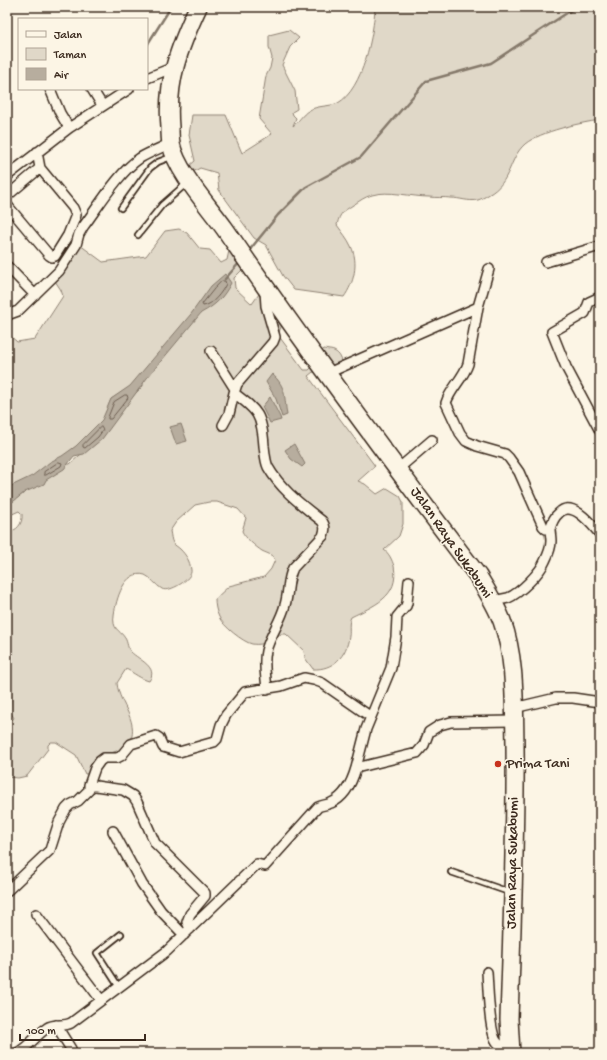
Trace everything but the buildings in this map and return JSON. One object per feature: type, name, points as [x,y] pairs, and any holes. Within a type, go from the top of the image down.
[{"type":"highway","points":[[173,149],[169,116],[169,97],[174,67],[182,42],[198,7]]},
{"type":"highway","name":"Jalan Raya Sukabumi","points":[[173,149],[190,181],[265,288],[478,576],[493,601],[502,622],[510,653],[514,687],[515,784],[509,1020],[510,1052]]},
{"type":"street","points":[[148,78],[174,67]]},
{"type":"street","points":[[50,90],[60,113],[69,128]]},
{"type":"street","points":[[93,90],[102,105]]},
{"type":"street","points":[[7,176],[69,128],[102,105],[127,90]]},
{"type":"street","points":[[7,315],[18,310],[60,271],[76,245],[79,234],[83,228],[115,184],[129,168],[140,159],[173,149]]},
{"type":"street","points":[[7,204],[48,254],[52,257],[55,256],[68,235],[76,215],[73,208],[40,168],[37,152]]},
{"type":"street","points":[[7,196],[40,168]]},
{"type":"street","points":[[546,262],[600,246]]},
{"type":"street","points":[[7,266],[35,295]]},
{"type":"street","points":[[489,269],[478,307],[468,364],[465,373],[446,403],[460,434],[466,441],[505,454],[509,458],[519,472],[543,526],[550,530]]},
{"type":"street","points":[[223,425],[229,414],[234,391],[273,342],[275,337],[266,306],[265,288]]},
{"type":"street","points":[[600,297],[589,302],[585,313],[552,332],[566,367],[600,430]]},
{"type":"street","points":[[328,373],[478,307]]},
{"type":"street","points":[[211,351],[234,391],[256,411],[260,418],[263,428],[265,459],[280,485],[325,525],[323,536],[290,573],[288,596],[284,611],[266,650],[267,689]]},
{"type":"street","points":[[398,469],[432,440]]},
{"type":"street","points":[[493,601],[508,598],[522,588],[544,563],[550,549],[550,530],[554,517],[561,510],[569,508],[585,517],[600,534]]},
{"type":"street","points":[[17,1053],[26,1048],[47,1028],[71,1023],[167,951],[257,864],[265,866],[318,807],[329,804],[340,796],[352,782],[366,729],[391,668],[396,637],[397,617],[406,606],[409,581]]},
{"type":"street","points":[[7,891],[50,850],[59,822],[66,809],[89,790],[89,785],[95,768],[100,761],[104,758],[117,758],[121,756],[131,744],[156,736],[163,747],[179,752],[214,742],[217,739],[226,715],[245,692],[267,689],[304,678],[319,682],[371,717]]},
{"type":"street","points":[[356,768],[417,753],[424,745],[430,732],[440,725],[451,722],[514,714],[556,698],[573,698],[600,702]]},
{"type":"street","points":[[89,785],[123,790],[133,796],[155,843],[203,890],[205,896],[190,914],[187,922],[187,932]]},
{"type":"street","points":[[113,831],[142,884],[161,911],[187,932]]},
{"type":"street","points":[[36,914],[101,1000]]},
{"type":"street","points":[[487,972],[492,1028],[495,1039],[510,1052]]},
{"type":"street","points":[[56,1025],[71,1049]]},
{"type":"lane","points":[[121,208],[150,168],[173,149]]},
{"type":"lane","points":[[138,235],[162,205],[190,181]]},
{"type":"lane","points":[[451,872],[512,893]]},
{"type":"lane","points":[[119,987],[98,953],[121,934]]},
{"type":"green space","points":[[375,7],[600,7],[600,120],[550,131],[532,139],[525,144],[515,156],[502,184],[496,190],[478,200],[471,201],[454,198],[422,197],[385,193],[364,198],[342,213],[339,217],[337,225],[350,243],[355,259],[353,279],[344,297],[294,290],[283,276],[266,245],[254,238],[219,190],[217,173],[200,168],[193,172],[189,166],[195,161],[189,135],[192,115],[226,115],[242,153],[272,134],[259,119],[266,76],[270,68],[272,58],[269,47],[269,35],[289,30],[299,38],[290,47],[282,65],[295,91],[297,109],[292,112],[296,118],[293,126],[308,111],[338,103],[347,96],[354,86],[366,60]]},
{"type":"green space","points":[[179,229],[187,233],[200,249],[210,250],[221,263],[227,260],[230,246],[235,241],[242,248],[246,253],[249,263],[234,278],[235,288],[252,304],[259,294],[282,324],[278,335],[304,370],[309,370],[314,365],[309,359],[310,356],[317,355],[324,349],[334,351],[340,357],[342,361],[342,370],[336,381],[313,372],[308,376],[375,466],[358,481],[365,484],[377,494],[387,488],[400,496],[403,502],[403,524],[399,536],[384,550],[389,555],[394,566],[395,577],[393,586],[383,599],[368,609],[351,617],[348,643],[345,650],[338,660],[327,667],[313,669],[305,658],[304,651],[286,634],[281,634],[264,643],[248,643],[221,621],[216,610],[215,599],[229,586],[264,577],[271,569],[275,560],[271,555],[254,545],[243,534],[242,531],[246,518],[238,509],[217,502],[195,505],[176,522],[170,531],[173,543],[182,551],[189,561],[191,574],[185,581],[175,587],[165,590],[147,576],[138,574],[126,581],[119,594],[114,620],[116,629],[123,635],[128,647],[134,655],[147,664],[152,672],[149,681],[126,669],[117,683],[131,721],[132,738],[128,747],[111,753],[101,768],[94,772],[85,774],[76,755],[56,742],[51,742],[48,745],[48,749],[27,776],[18,778],[7,777],[7,725],[14,718],[9,710],[11,699],[10,691],[7,690],[7,532],[16,529],[19,526],[22,514],[19,511],[10,515],[7,514],[7,501],[14,500],[34,484],[44,481],[49,476],[55,474],[65,464],[70,464],[95,444],[97,437],[101,437],[134,394],[143,386],[144,377],[156,363],[161,362],[162,360],[154,359],[131,387],[111,399],[103,420],[77,446],[63,457],[50,463],[33,477],[7,489],[7,333],[17,342],[35,339],[63,296],[55,281],[56,276],[54,274],[80,245],[103,262],[146,256],[165,231]]},
{"type":"water","points":[[225,274],[231,283],[225,293],[219,301],[201,313],[147,378],[102,439],[84,454],[74,456],[64,469],[46,480],[44,484],[25,492],[14,501],[7,504],[7,488],[32,476],[50,462],[76,446],[102,420],[111,399],[130,386],[191,314],[211,286]]},
{"type":"water","points":[[272,374],[283,388],[287,415],[282,417],[276,399],[266,382]]},
{"type":"water","points":[[270,397],[281,420],[270,423],[262,407]]},
{"type":"water","points":[[181,424],[187,441],[176,444],[170,427]]},
{"type":"water","points":[[294,444],[305,464],[302,467],[291,459],[285,450]]},
{"type":"waterway","points":[[148,43],[171,7]]},
{"type":"waterway","points":[[248,252],[278,215],[306,187],[361,157],[426,81],[491,63],[576,7]]},
{"type":"waterway","points":[[225,279],[240,262]]},
{"type":"place","name":"Prima Tani","points":[[498,764]]}]
